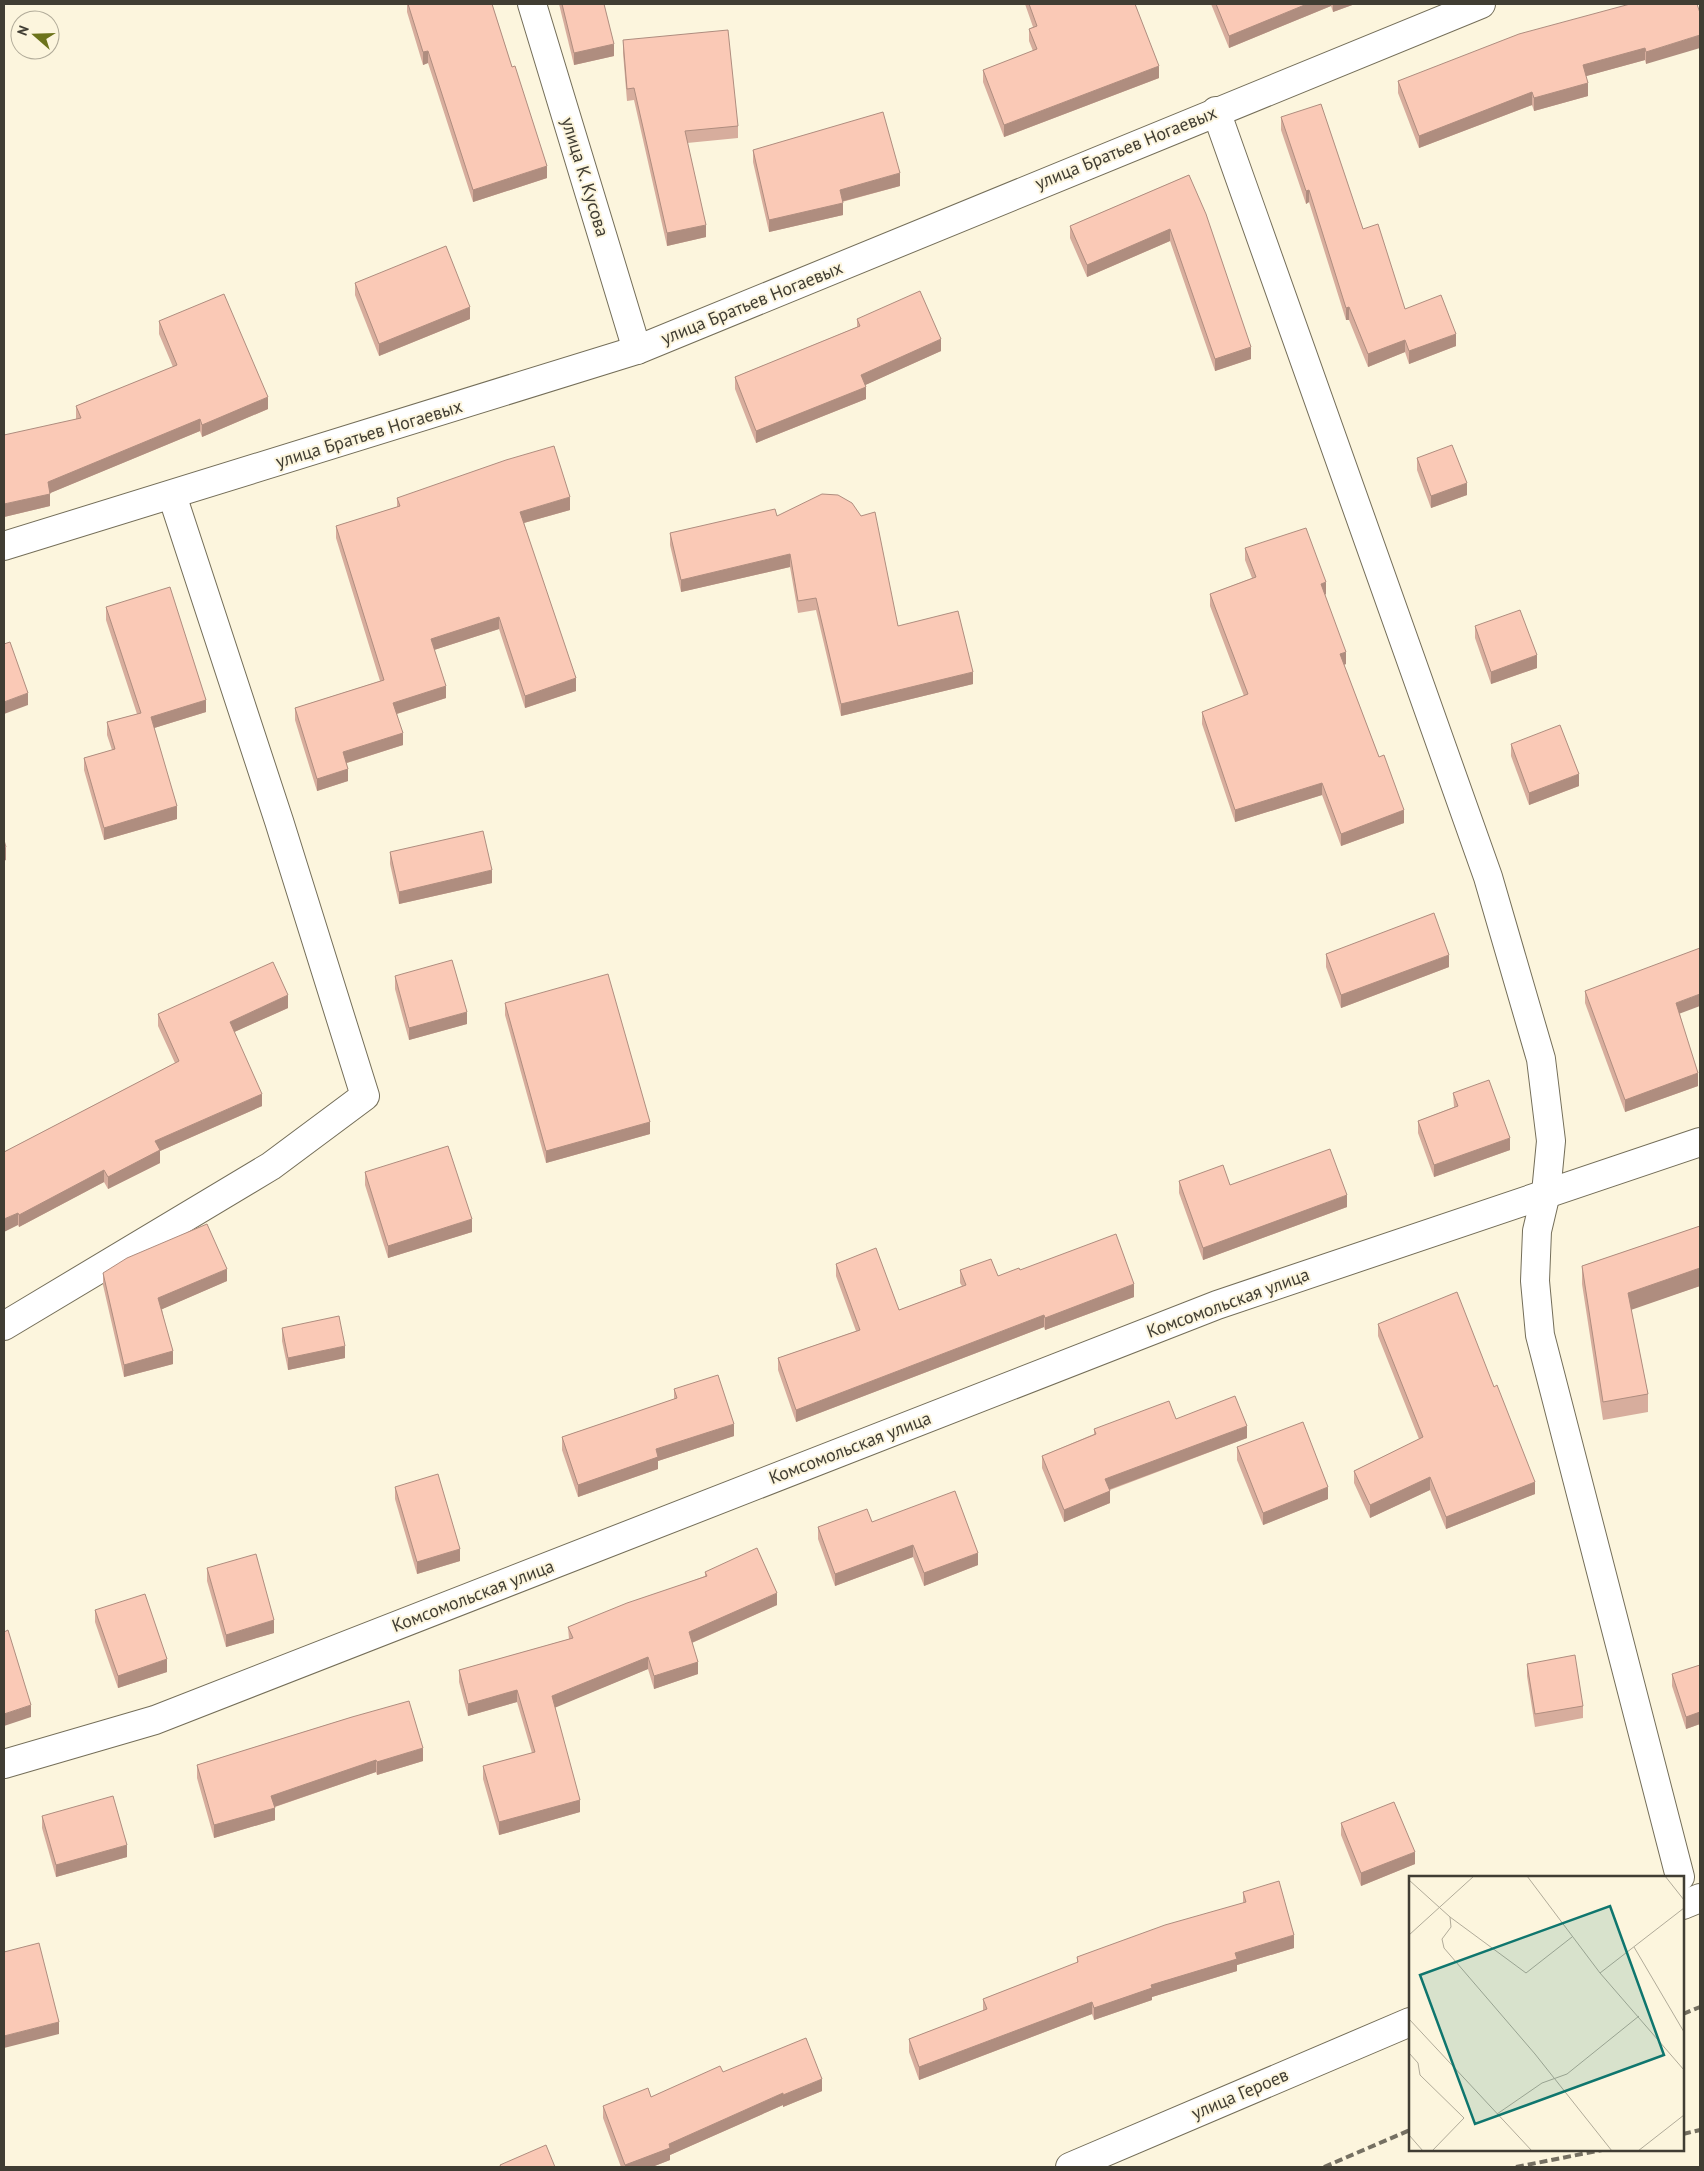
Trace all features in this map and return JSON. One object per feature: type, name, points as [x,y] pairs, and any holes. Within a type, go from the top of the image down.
[{"type":"street","name":"улица К. Кусова","points":[[532,4],[638,350]]},
{"type":"street","name":"улица Братьев Ногаевых","points":[[4,546],[638,350],[1480,4]]},
{"type":"street","points":[[1216,111],[1488,877],[1541,1059],[1550,1141],[1546,1193],[1537,1231],[1535,1281],[1540,1335],[1680,1876]]},
{"type":"street","points":[[4,1326],[271,1166],[365,1096],[276,812],[172,495]]},
{"type":"street","name":"Комсомольская улица","points":[[4,1764],[155,1720],[1217,1305],[1700,1142]]},
{"type":"street","name":"улица Героев","points":[[1070,2167],[1409,2022]]},
{"type":"building","points":[[408,4],[492,4],[512,67],[515,66],[547,166],[473,190],[428,51],[423,52]]},
{"type":"building","points":[[562,4],[604,4],[614,44],[574,53]]},
{"type":"building","points":[[1029,4],[1135,4],[1159,66],[1004,125],[983,70],[1037,49],[1029,29],[1037,26]]},
{"type":"building","points":[[1216,4],[1307,4],[1229,36]]},
{"type":"building","points":[[1630,4],[1697,4],[1700,13],[1700,35],[1646,52],[1645,48],[1583,65],[1588,83],[1534,98],[1532,92],[1419,136],[1398,81],[1519,34]]},
{"type":"building","points":[[728,30],[738,126],[685,131],[706,225],[667,233],[634,88],[627,89],[623,40]]},
{"type":"building","points":[[1321,104],[1363,229],[1378,224],[1405,309],[1441,295],[1456,334],[1409,351],[1405,340],[1368,354],[1349,307],[1346,308],[1309,190],[1306,191],[1281,117]]},
{"type":"building","points":[[883,112],[900,173],[840,190],[843,203],[769,220],[753,150]]},
{"type":"building","points":[[1189,175],[1206,214],[1251,347],[1215,359],[1170,229],[1087,265],[1070,226]]},
{"type":"building","points":[[446,246],[470,307],[379,344],[355,283]]},
{"type":"building","points":[[920,291],[941,339],[861,375],[866,387],[756,431],[735,377],[860,326],[857,319]]},
{"type":"building","points":[[224,294],[268,397],[202,425],[200,419],[48,482],[50,494],[4,504],[4,435],[81,418],[76,406],[177,365],[159,321]]},
{"type":"building","points":[[1452,445],[1467,483],[1431,496],[1417,458]]},
{"type":"building","points":[[554,446],[570,497],[520,512],[576,678],[525,696],[499,617],[431,639],[446,686],[393,703],[403,733],[343,752],[348,769],[317,779],[295,708],[384,680],[336,526],[400,506],[397,498],[506,460]]},
{"type":"building","points":[[822,494],[838,495],[852,503],[861,516],[875,512],[898,626],[958,611],[973,672],[841,704],[816,598],[798,601],[790,554],[681,580],[670,533],[775,509],[777,516]]},
{"type":"building","points":[[1306,528],[1326,582],[1321,584],[1346,652],[1340,654],[1379,757],[1384,755],[1404,810],[1341,834],[1322,783],[1235,810],[1202,712],[1248,694],[1210,594],[1256,577],[1245,548]]},
{"type":"building","points":[[170,587],[206,700],[151,717],[177,806],[104,828],[84,758],[115,749],[107,722],[141,713],[106,607]]},
{"type":"building","points":[[1520,610],[1537,655],[1491,672],[1475,626]]},
{"type":"building","points":[[10,642],[28,693],[4,702],[4,644]]},
{"type":"building","points":[[1560,725],[1579,774],[1529,793],[1511,744]]},
{"type":"building","points":[[483,831],[492,870],[399,892],[390,852]]},
{"type":"building","points":[[1434,913],[1449,955],[1341,995],[1326,954]]},
{"type":"building","points":[[1700,948],[1700,994],[1676,1003],[1698,1073],[1625,1100],[1585,991]]},
{"type":"building","points":[[452,960],[467,1012],[409,1028],[395,976]]},
{"type":"building","points":[[273,962],[288,995],[230,1022],[262,1094],[155,1141],[160,1150],[108,1177],[104,1170],[19,1215],[18,1213],[4,1219],[4,1152],[179,1061],[158,1014]]},
{"type":"building","points":[[608,974],[650,1122],[546,1151],[505,1003]]},
{"type":"building","points":[[1489,1080],[1510,1138],[1434,1165],[1418,1121],[1458,1106],[1453,1093]]},
{"type":"building","points":[[448,1146],[472,1219],[388,1246],[365,1172]]},
{"type":"building","points":[[1330,1149],[1347,1195],[1203,1248],[1179,1181],[1223,1165],[1230,1185]]},
{"type":"building","points":[[207,1224],[227,1269],[158,1298],[173,1351],[124,1365],[103,1273],[127,1258]]},
{"type":"building","points":[[1700,1226],[1700,1268],[1628,1293],[1648,1394],[1603,1402],[1582,1266]]},
{"type":"building","points":[[1116,1234],[1134,1284],[1045,1318],[1044,1315],[796,1410],[778,1358],[860,1330],[836,1264],[876,1248],[899,1310],[966,1285],[960,1270],[991,1259],[998,1276],[1019,1268],[1020,1270]]},
{"type":"building","points":[[1457,1292],[1494,1387],[1497,1385],[1535,1482],[1446,1517],[1430,1477],[1370,1505],[1354,1471],[1423,1437],[1378,1324]]},
{"type":"building","points":[[339,1316],[345,1346],[288,1358],[282,1328]]},
{"type":"building","points":[[718,1375],[734,1424],[656,1449],[658,1457],[578,1485],[562,1437],[677,1398],[674,1389]]},
{"type":"building","points":[[1235,1396],[1247,1426],[1105,1479],[1110,1491],[1064,1510],[1042,1456],[1096,1434],[1094,1429],[1169,1401],[1176,1419]]},
{"type":"building","points":[[1303,1422],[1328,1487],[1263,1513],[1237,1447]]},
{"type":"building","points":[[438,1474],[460,1549],[417,1562],[395,1487]]},
{"type":"building","points":[[955,1491],[978,1553],[924,1573],[913,1545],[835,1574],[818,1527],[867,1509],[872,1522]]},
{"type":"building","points":[[757,1548],[777,1593],[689,1632],[698,1662],[654,1676],[648,1657],[552,1696],[580,1800],[499,1822],[483,1766],[535,1752],[517,1690],[468,1704],[459,1670],[573,1638],[568,1627],[627,1603],[707,1576],[705,1572]]},
{"type":"building","points":[[256,1554],[274,1620],[226,1635],[207,1568]]},
{"type":"building","points":[[145,1594],[167,1659],[118,1676],[95,1610]]},
{"type":"building","points":[[8,1630],[31,1705],[4,1714],[4,1632]]},
{"type":"building","points":[[1575,1655],[1583,1706],[1535,1714],[1527,1664]]},
{"type":"building","points":[[1700,1665],[1700,1712],[1686,1717],[1672,1674]]},
{"type":"building","points":[[409,1701],[423,1748],[377,1762],[376,1760],[271,1796],[275,1808],[214,1825],[197,1765]]},
{"type":"building","points":[[113,1796],[127,1845],[56,1865],[42,1816]]},
{"type":"building","points":[[1394,1802],[1415,1852],[1361,1873],[1341,1823]]},
{"type":"building","points":[[1279,1881],[1294,1935],[1235,1953],[1237,1959],[1151,1985],[1152,1988],[1094,2008],[1092,2002],[919,2067],[909,2039],[987,2009],[983,1999],[1078,1962],[1077,1957],[1165,1925],[1246,1902],[1243,1892]]},
{"type":"building","points":[[39,1943],[59,2022],[4,2036],[4,1952]]},
{"type":"building","points":[[806,2038],[822,2079],[783,2095],[783,2093],[669,2144],[670,2148],[625,2165],[603,2106],[648,2088],[651,2097],[720,2066],[723,2072]]},
{"type":"building","points":[[546,2145],[555,2167],[501,2167],[500,2165]]},
{"type":"railway","points":[[1684,2014],[1700,2007]]},
{"type":"railway","points":[[1324,2167],[1409,2130]]},
{"type":"railway","points":[[1684,2134],[1700,2130]]},
{"type":"railway","points":[[1516,2167],[1597,2151]]}]
